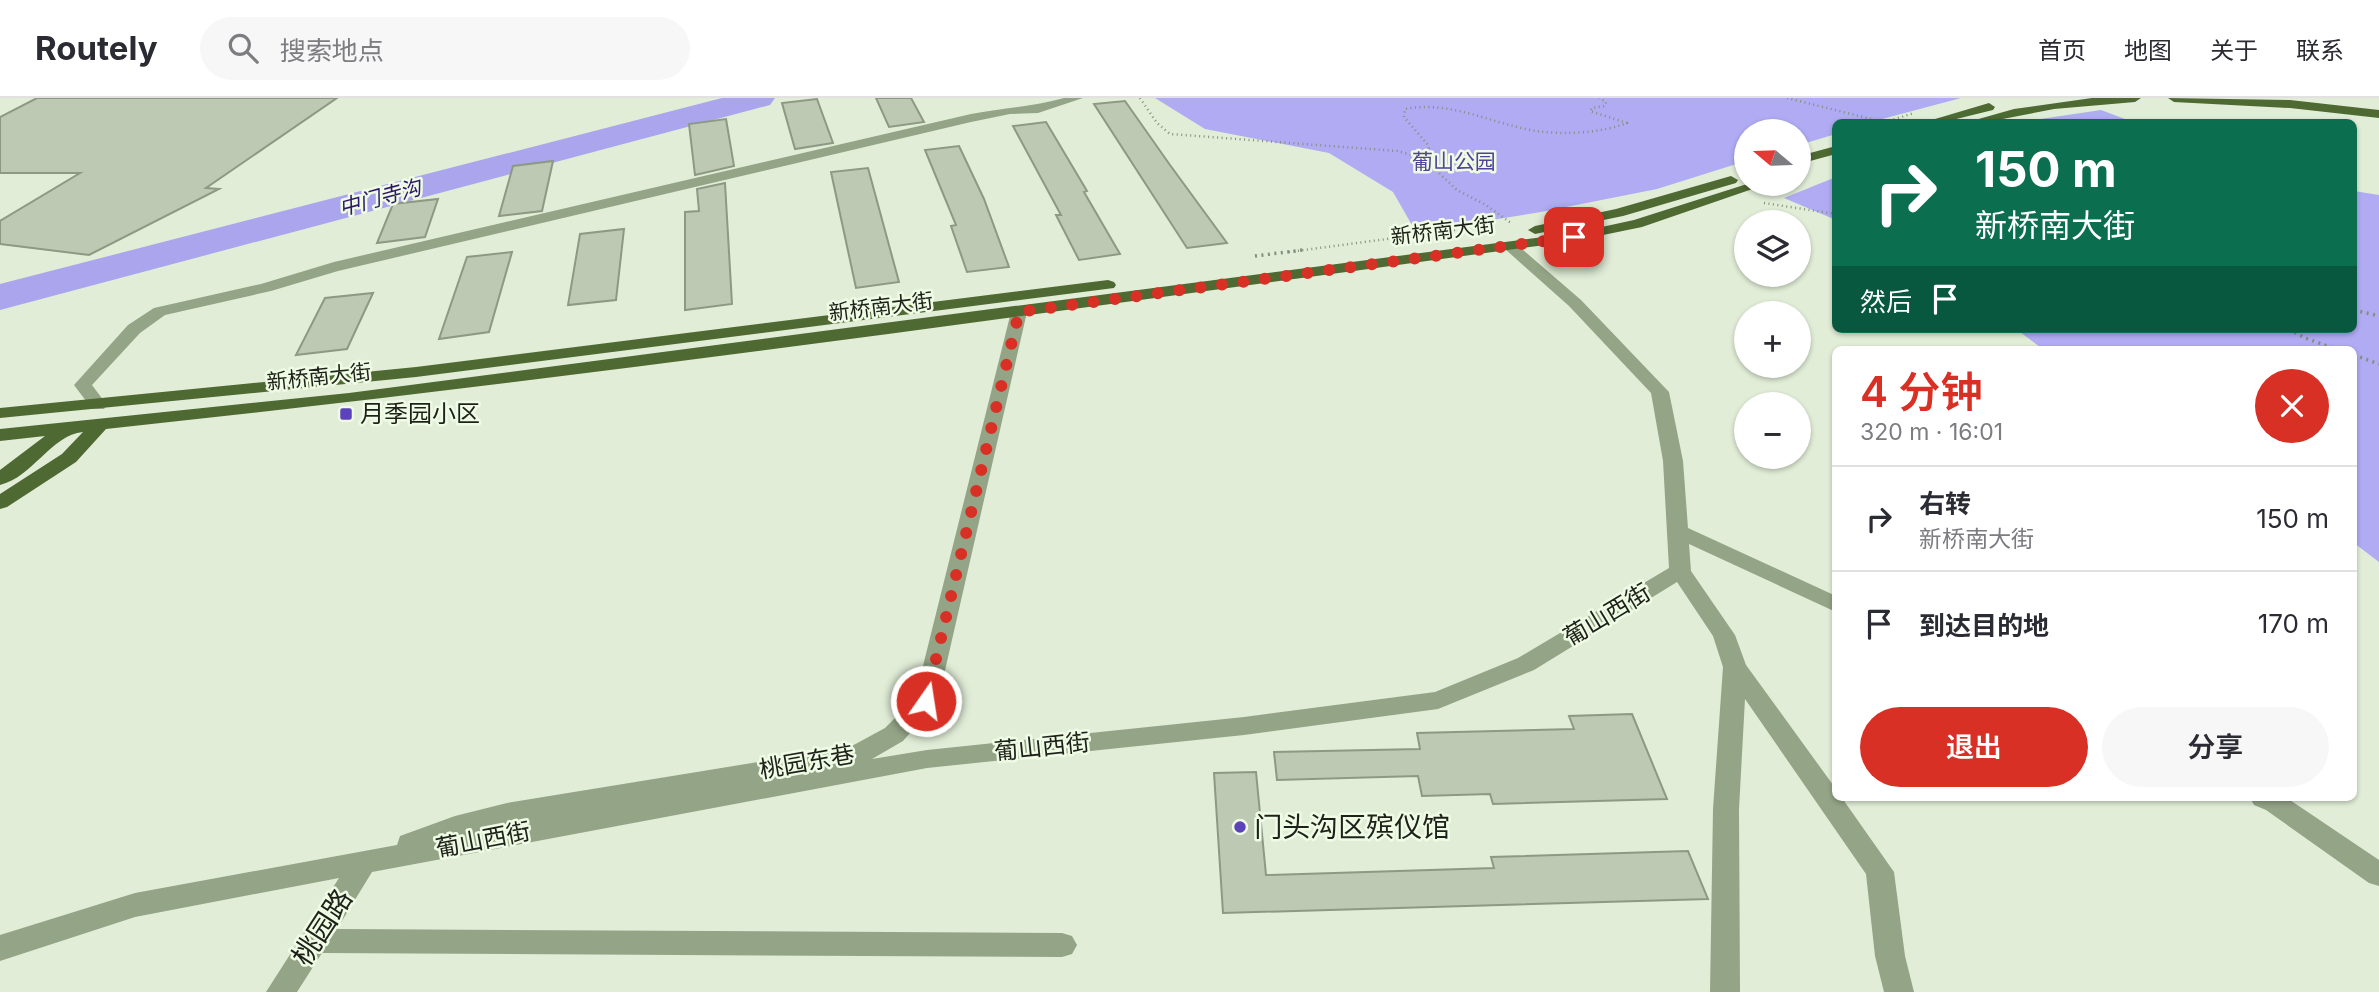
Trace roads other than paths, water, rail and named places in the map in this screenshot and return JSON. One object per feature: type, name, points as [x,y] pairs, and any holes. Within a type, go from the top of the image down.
[{"type":"main road","points":[[1942,119],[1994,105],[2035,98]]},
{"type":"main road","points":[[1985,119],[2013,111],[2134,98]]},
{"type":"main road","points":[[2175,98],[2290,104],[2379,114]]},
{"type":"main road","points":[[2295,98],[2379,108]]},
{"type":"main road","points":[[1811,157],[1832,151]]},
{"type":"main road","points":[[1811,167],[1832,161]]},
{"type":"main road","name":"新桥南大街","points":[[100,414],[401,373],[1480,238],[1618,213],[1734,179]]},
{"type":"main road","name":"新桥南大街","points":[[0,413],[100,414],[349,398],[1019,312],[1507,231],[1574,237],[1637,224],[1734,192]]},
{"type":"main road","points":[[0,435],[65,427],[100,414]]},
{"type":"main road","points":[[0,503],[69,458],[100,414]]},
{"type":"main road","points":[[0,479],[34,456],[65,427]]},
{"type":"street","points":[[100,414],[83,385],[134,329],[160,312],[265,288],[321,285],[1018,120],[1032,116],[1038,109],[1077,98]]},
{"type":"street","points":[[1507,231],[1660,392],[1673,461],[1680,571],[1724,635],[1735,667],[1880,872],[1890,956],[1899,992]]},
{"type":"street","name":"桃园东巷","points":[[364,862],[455,826],[507,813],[852,756],[878,747],[900,730],[926,701],[1019,312]]},
{"type":"street","points":[[1677,531],[1832,603]]},
{"type":"street","name":"葡山西街","points":[[0,948],[135,905],[927,759],[1244,726],[1438,700],[1526,664],[1680,571]]},
{"type":"street","points":[[1725,992],[1726,809],[1735,667]]},
{"type":"street","points":[[2270,801],[2379,876]]},
{"type":"street","name":"桃园路","points":[[281,992],[364,862]]},
{"type":"street","points":[[314,941],[1062,945]]},
{"type":"waterway","name":"中门寺沟","points":[[0,297],[759,98]]},
{"type":"place","name":"月季园小区","points":[[346,414]]},
{"type":"place","name":"门头沟区殡仪馆","points":[[1240,827]]},
{"type":"park label","name":"葡山公园","points":[[1454,162]]}]
